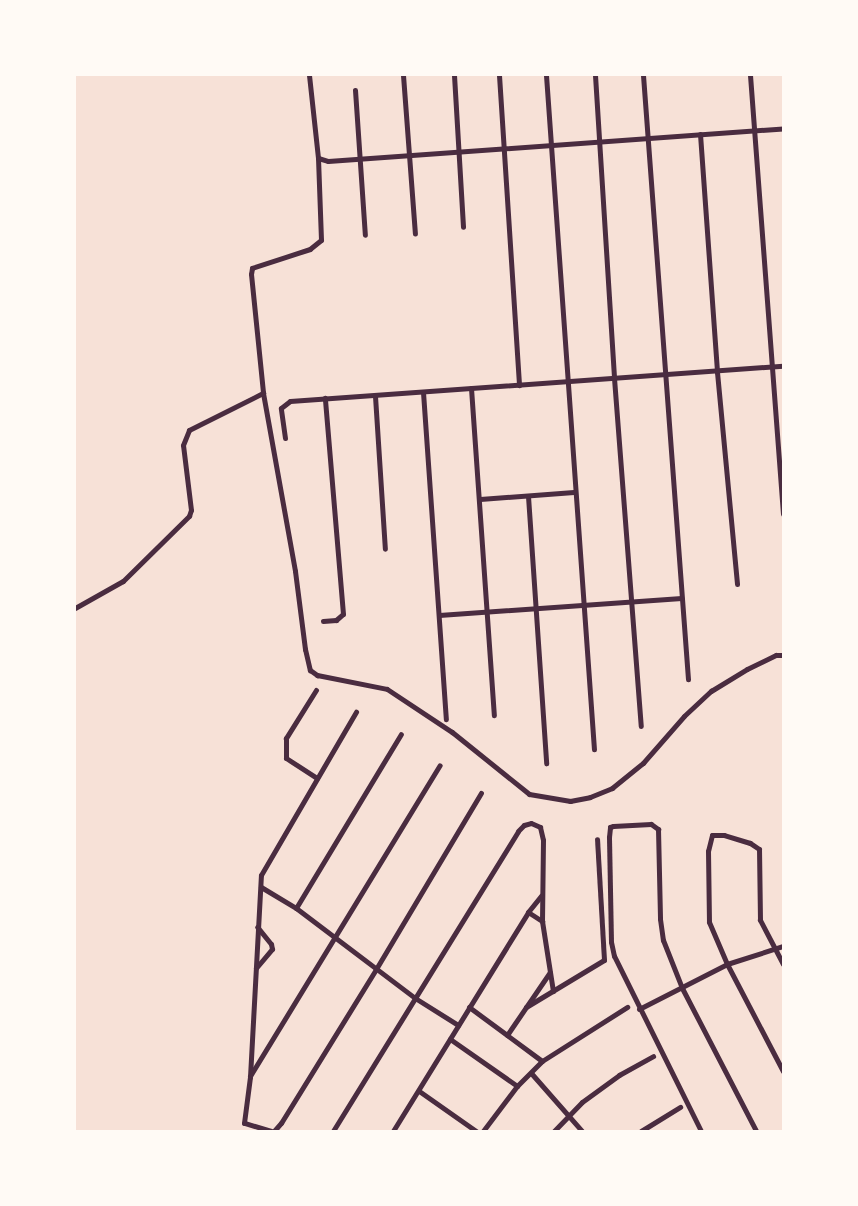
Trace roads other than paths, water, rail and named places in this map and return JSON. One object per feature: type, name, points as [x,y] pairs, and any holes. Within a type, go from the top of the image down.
[{"type":"street","points":[[309,75],[318,158],[321,240],[310,249],[258,266],[251,271],[251,301],[263,393],[295,571],[304,649],[310,670],[317,675],[387,689],[452,732],[529,794],[570,801],[590,797],[612,788],[644,763],[684,716],[711,691],[747,669],[776,655],[783,655]]},
{"type":"street","points":[[403,75],[415,234]]},
{"type":"street","points":[[453,75],[463,227]]},
{"type":"street","points":[[499,75],[519,385]]},
{"type":"street","points":[[546,75],[594,749]]},
{"type":"street","points":[[595,75],[614,378],[641,726]]},
{"type":"street","points":[[643,75],[687,679]]},
{"type":"street","points":[[750,75],[783,514]]},
{"type":"street","points":[[355,90],[365,235]]},
{"type":"street","points":[[318,158],[328,161],[783,128]]},
{"type":"street","points":[[700,134],[717,372],[737,584]]},
{"type":"street","points":[[285,438],[281,411],[286,402],[783,366]]},
{"type":"street","points":[[471,388],[494,715]]},
{"type":"street","points":[[423,392],[446,719]]},
{"type":"street","points":[[75,608],[123,581],[189,516],[191,510],[183,446],[189,430],[263,393]]},
{"type":"street","points":[[375,396],[386,549]]},
{"type":"street","points":[[323,621],[336,620],[343,614],[325,398]]},
{"type":"street","points":[[480,499],[574,492]]},
{"type":"street","points":[[528,496],[546,763]]},
{"type":"street","points":[[439,615],[681,598]]},
{"type":"street","points":[[316,690],[286,738],[286,758],[317,778]]},
{"type":"street","points":[[356,712],[263,868],[257,927],[250,1077],[244,1123],[274,1130],[376,969],[481,793]]},
{"type":"street","points":[[296,908],[401,734]]},
{"type":"street","points":[[250,1077],[440,765]]},
{"type":"street","points":[[333,1131],[518,831],[524,825],[531,824],[540,827],[543,840],[542,921],[553,991]]},
{"type":"street","points":[[701,1131],[619,969],[611,942],[609,830],[613,826],[651,824],[658,829],[660,929],[682,988],[756,1131]]},
{"type":"street","points":[[783,964],[760,920],[759,849],[750,843],[724,835],[716,834],[710,837],[709,922],[727,964],[783,1071]]},
{"type":"street","points":[[526,1007],[604,960],[597,839]]},
{"type":"street","points":[[261,887],[296,908],[415,998],[458,1025]]},
{"type":"street","points":[[393,1131],[528,912],[541,896]]},
{"type":"street","points":[[528,912],[542,921]]},
{"type":"street","points":[[256,968],[272,949],[271,944],[257,927]]},
{"type":"street","points":[[639,1009],[727,964],[783,946]]},
{"type":"street","points":[[507,1035],[550,972]]},
{"type":"street","points":[[469,1007],[542,1061]]},
{"type":"street","points":[[483,1131],[517,1086],[542,1061],[627,1007]]},
{"type":"street","points":[[450,1039],[517,1086]]},
{"type":"street","points":[[554,1131],[582,1102],[653,1056]]},
{"type":"street","points":[[531,1072],[582,1131]]},
{"type":"street","points":[[419,1091],[476,1131]]},
{"type":"street","points":[[641,1131],[680,1107]]}]
